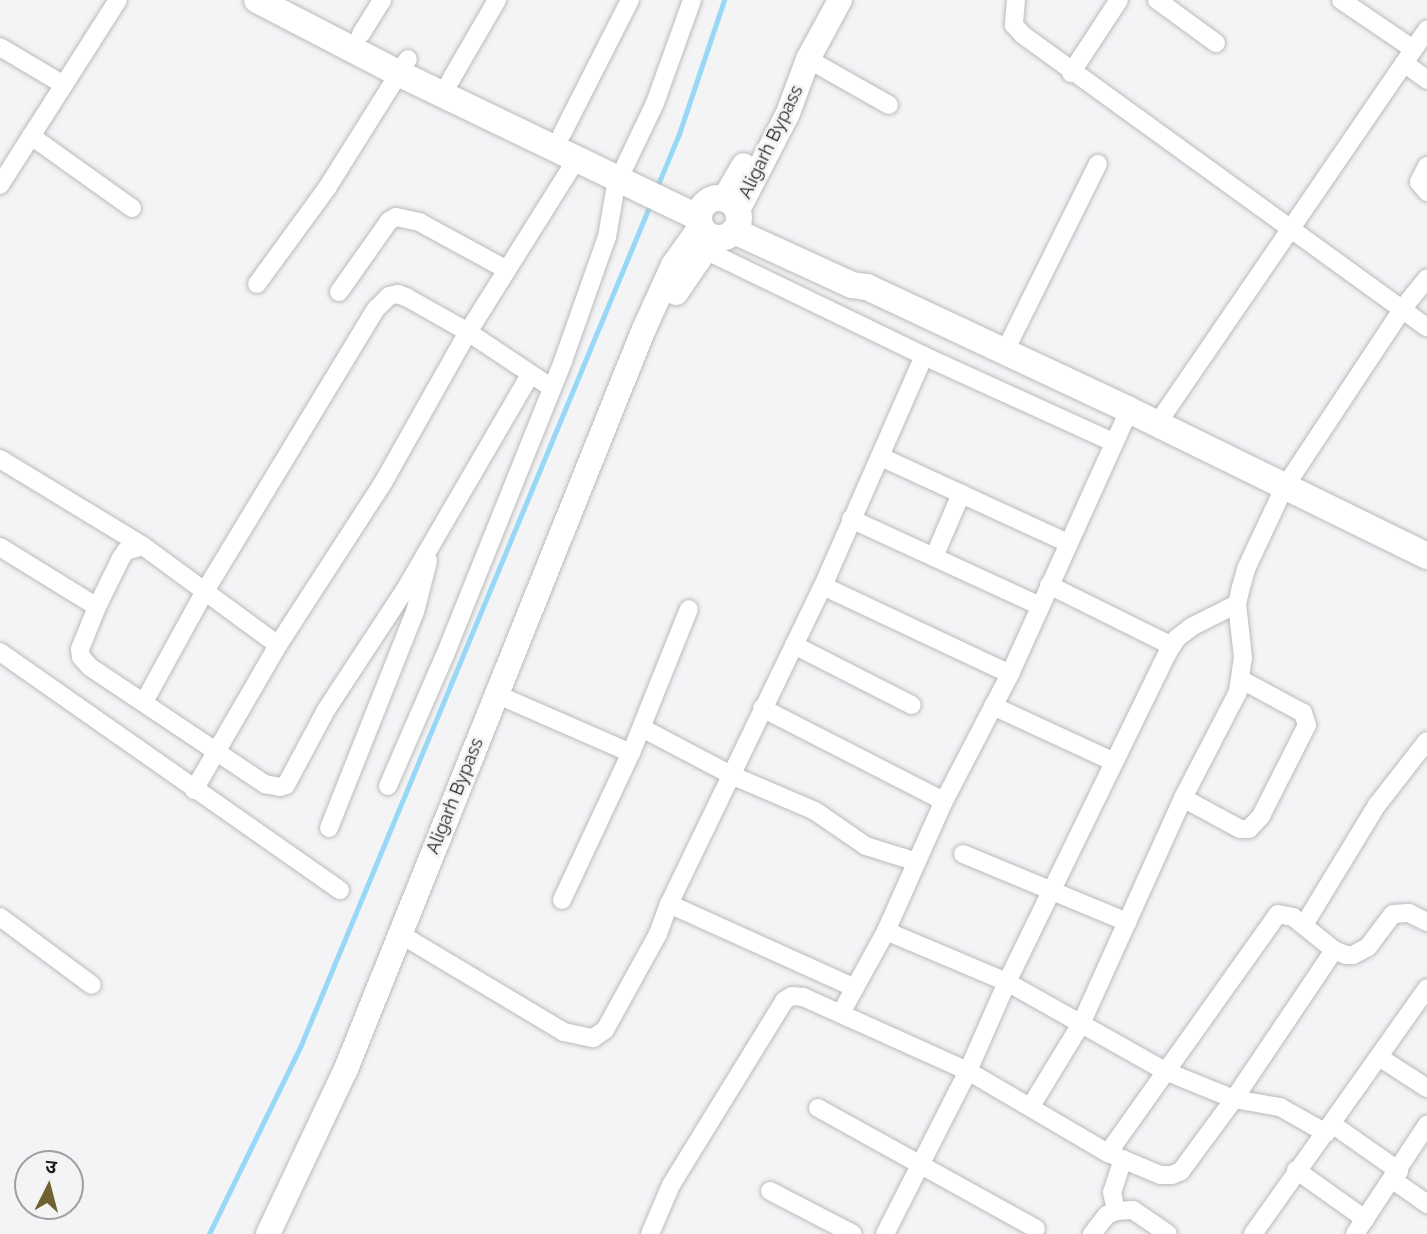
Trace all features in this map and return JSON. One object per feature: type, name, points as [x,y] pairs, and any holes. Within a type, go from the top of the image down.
[{"type":"main road","points":[[257,0],[403,66],[576,160],[628,176]]},
{"type":"main road","points":[[293,0],[361,34],[403,66],[450,81],[562,134],[628,176],[712,219],[852,285],[867,287],[1004,351],[1427,556]]},
{"type":"main road","name":"Aligarh Bypass","points":[[268,1234],[331,1104],[636,355],[644,329],[673,265],[712,219],[805,66],[840,0]]},
{"type":"street","points":[[0,185],[118,0]]},
{"type":"street","points":[[361,34],[382,0]]},
{"type":"street","points":[[450,81],[497,0]]},
{"type":"street","points":[[562,134],[630,0]]},
{"type":"street","points":[[388,786],[455,630],[552,388],[692,0]]},
{"type":"street","points":[[1016,0],[1014,25],[1023,35],[1071,73],[1427,327]]},
{"type":"street","points":[[1071,73],[1119,0]]},
{"type":"street","points":[[1157,0],[1216,43]]},
{"type":"street","points":[[1341,0],[1408,56],[1427,80]]},
{"type":"street","points":[[1157,424],[1427,29]]},
{"type":"street","points":[[0,47],[64,85]]},
{"type":"street","points":[[257,284],[327,188],[403,66]]},
{"type":"street","points":[[805,66],[889,105]]},
{"type":"street","points":[[31,135],[132,208]]},
{"type":"street","points":[[194,790],[278,645],[384,481],[468,332],[576,160]]},
{"type":"street","points":[[1004,351],[1098,164]]},
{"type":"street","points":[[1427,166],[1419,182],[1427,192]]},
{"type":"street","points":[[339,292],[389,221],[396,216],[419,222],[507,270]]},
{"type":"street","points":[[712,219],[924,356],[1113,442]]},
{"type":"street","points":[[1031,1106],[1080,1024],[1242,680],[1237,604],[1246,569],[1284,488],[1403,308],[1427,278]]},
{"type":"street","points":[[144,702],[205,591],[382,301],[398,294],[468,332],[552,388]]},
{"type":"street","points":[[400,934],[564,1032],[593,1038],[605,1030],[642,967],[762,708],[823,586],[850,519],[881,457],[924,356]]},
{"type":"street","points":[[143,546],[126,551],[82,642],[81,657],[90,667],[217,749],[265,784],[281,788],[286,785],[326,710],[432,544],[530,375]]},
{"type":"street","points":[[841,1013],[886,931],[944,801],[1010,674],[1129,410]]},
{"type":"street","points":[[881,457],[1068,543]]},
{"type":"street","points":[[0,459],[143,546],[278,645]]},
{"type":"street","points":[[934,557],[961,494]]},
{"type":"street","points":[[850,519],[1040,606]]},
{"type":"street","points":[[329,828],[415,612],[432,544]]},
{"type":"street","points":[[0,547],[97,607]]},
{"type":"street","points":[[1049,585],[1172,646]]},
{"type":"street","points":[[823,586],[1010,674]]},
{"type":"street","points":[[885,1234],[968,1070],[1007,982],[1172,646],[1193,626],[1237,604]]},
{"type":"street","points":[[562,900],[632,753],[689,609]]},
{"type":"street","points":[[793,645],[912,705]]},
{"type":"street","points":[[0,652],[340,890]]},
{"type":"street","points":[[1184,799],[1240,830],[1249,829],[1261,816],[1307,725],[1303,713],[1242,680]]},
{"type":"street","points":[[496,694],[632,753]]},
{"type":"street","points":[[993,706],[1114,762]]},
{"type":"street","points":[[762,708],[944,801]]},
{"type":"street","points":[[642,728],[731,775],[815,811],[866,846],[917,862]]},
{"type":"street","points":[[1304,925],[1377,805],[1427,741]]},
{"type":"street","points":[[963,853],[1127,922]]},
{"type":"street","points":[[669,904],[855,988]]},
{"type":"street","points":[[1116,1211],[1112,1192],[1115,1156],[1165,1071],[1219,1000],[1274,918],[1287,914],[1334,950],[1346,955],[1359,953],[1368,947],[1393,914],[1401,911],[1427,922]]},
{"type":"street","points":[[0,918],[92,985]]},
{"type":"street","points":[[886,931],[1007,982],[1165,1071],[1234,1099],[1280,1107],[1329,1128],[1396,1175],[1427,1204]]},
{"type":"street","points":[[650,1234],[671,1185],[784,1001],[792,996],[803,997],[968,1070],[1115,1156],[1160,1175],[1181,1171],[1234,1099],[1334,950]]},
{"type":"street","points":[[1253,1234],[1427,988]]},
{"type":"street","points":[[1379,1058],[1427,1088]]},
{"type":"street","points":[[818,1108],[1036,1228]]},
{"type":"street","points":[[1296,1170],[1360,1226],[1427,1125]]},
{"type":"street","points":[[770,1191],[853,1234]]},
{"type":"street","points":[[1092,1234],[1107,1215],[1116,1211],[1133,1210],[1168,1234]]},
{"type":"waterway","points":[[657,187],[679,134],[724,0]]},
{"type":"waterway","points":[[209,1234],[301,1045],[650,205]]}]
